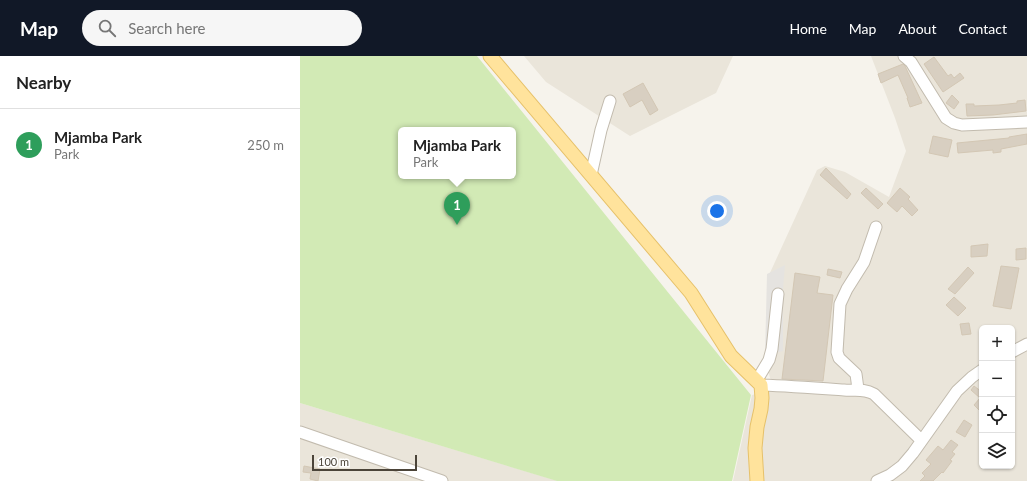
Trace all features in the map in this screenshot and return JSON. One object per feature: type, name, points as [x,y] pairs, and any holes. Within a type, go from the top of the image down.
[{"type":"main road","points":[[490,56],[691,293],[731,356],[759,383],[762,398],[755,448],[757,481]]},
{"type":"street","points":[[904,56],[911,62],[946,118],[954,123],[962,125],[1027,122]]},
{"type":"street","points":[[591,175],[601,130],[610,102]]},
{"type":"street","points":[[858,389],[856,374],[839,358],[837,352],[840,304],[847,289],[864,262],[876,227]]},
{"type":"street","points":[[778,294],[772,349],[759,383],[848,390],[858,389],[868,391],[874,394],[921,440]]},
{"type":"street","points":[[1015,350],[1027,344]]},
{"type":"street","points":[[877,481],[890,475],[902,466],[957,391],[979,372]]},
{"type":"street","points":[[300,432],[436,480]]},
{"type":"shaded area","points":[[524,56],[733,56],[716,93],[630,136],[546,82]]},
{"type":"shaded area","points":[[871,56],[1027,56],[1027,481],[733,481],[752,395],[774,390],[767,368],[769,275],[817,170],[825,166],[845,172],[889,197],[906,151]]},
{"type":"shaded area","points":[[785,265],[783,289],[783,351],[765,355],[767,274]]},
{"type":"shaded area","points":[[300,403],[558,481],[300,481]]},
{"type":"green space","points":[[300,56],[477,56],[751,395],[732,481],[557,481],[300,403]]},
{"type":"building","points":[[934,57],[948,76],[951,74],[954,78],[960,73],[964,78],[943,92],[924,64]]},
{"type":"building","points":[[903,64],[922,103],[910,107],[908,98],[898,75],[881,83],[878,74]]},
{"type":"building","points":[[643,83],[658,110],[650,115],[642,100],[630,107],[623,94]]},
{"type":"building","points":[[952,95],[959,102],[954,109],[946,103]]},
{"type":"building","points":[[1025,100],[1026,111],[967,116],[966,104],[974,104],[974,106],[999,105],[1017,103],[1017,101]]},
{"type":"building","points":[[1027,134],[1027,144],[1001,149],[1001,152],[993,153],[993,150],[958,153],[957,143],[1009,138]]},
{"type":"building","points":[[933,136],[952,140],[948,157],[929,153]]},
{"type":"building","points":[[826,168],[851,194],[847,199],[820,175]]},
{"type":"building","points":[[866,188],[883,204],[878,209],[861,193]]},
{"type":"building","points":[[900,188],[910,197],[908,199],[918,210],[912,216],[902,206],[897,212],[887,203]]},
{"type":"building","points":[[988,244],[987,256],[971,257],[971,246]]},
{"type":"building","points":[[1026,248],[1026,259],[1016,260],[1016,249]]},
{"type":"building","points":[[1001,266],[1019,268],[1011,309],[993,306]]},
{"type":"building","points":[[968,267],[974,273],[955,294],[948,289]]},
{"type":"building","points":[[828,269],[842,272],[840,278],[827,275]]},
{"type":"building","points":[[795,273],[820,277],[817,293],[833,295],[823,381],[782,379]]},
{"type":"building","points":[[954,297],[966,308],[958,316],[946,305]]},
{"type":"building","points":[[969,323],[971,334],[962,335],[960,324]]},
{"type":"building","points":[[974,386],[979,390],[979,397],[971,390]]},
{"type":"building","points":[[979,399],[979,410],[974,405]]},
{"type":"building","points":[[964,420],[972,425],[965,437],[956,432]]},
{"type":"building","points":[[951,440],[958,445],[952,452],[955,454],[950,460],[952,461],[943,473],[942,472],[933,481],[920,481],[925,476],[922,473],[931,464],[926,460],[938,446],[943,450]]},
{"type":"building","points":[[304,466],[320,469],[318,481],[310,479],[311,473],[303,472]]},
{"type":"place","name":"Mjamba Park","points":[[457,225]]}]
